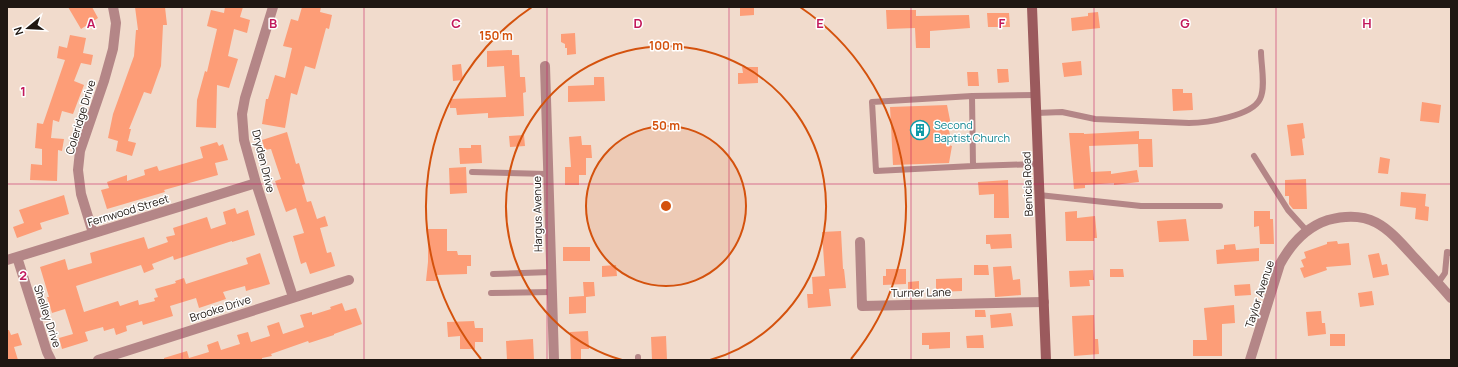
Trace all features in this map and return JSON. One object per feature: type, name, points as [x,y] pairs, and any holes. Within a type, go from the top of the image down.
[{"type":"main road","name":"Benicia Road","points":[[1032,7],[1046,360]]},
{"type":"street","name":"Coleridge Drive","points":[[93,233],[81,194],[78,170],[80,151],[114,49],[116,23],[113,7]]},
{"type":"street","name":"Dryden Drive","points":[[273,7],[253,69],[242,114],[244,140],[256,183],[293,297]]},
{"type":"street","name":"Hargus Avenue","points":[[545,66],[554,360]]},
{"type":"street","name":"Fernwood Street","points":[[12,259],[256,183]]},
{"type":"street","name":"Taylor Avenue","points":[[1250,360],[1280,264],[1291,247],[1306,230],[1323,222],[1346,217],[1355,217],[1376,222],[1385,227],[1451,298]]},
{"type":"street","name":"Turner Lane","points":[[860,242],[862,306],[1044,302]]},
{"type":"street","name":"Shelley Drive","points":[[12,259],[46,352],[51,360]]},
{"type":"street","name":"Brooke Drive","points":[[98,360],[349,280]]},
{"type":"lane","points":[[1036,113],[1062,112],[1095,118],[1189,123],[1201,123],[1218,120],[1241,113],[1251,108],[1260,99],[1263,87],[1261,52]]},
{"type":"lane","points":[[1035,95],[972,96],[872,102],[876,171],[1038,164]]},
{"type":"lane","points":[[972,96],[974,166]]},
{"type":"lane","points":[[1254,156],[1288,210],[1306,230]]},
{"type":"lane","points":[[472,172],[548,174]]},
{"type":"lane","points":[[1039,195],[1141,206],[1220,206]]},
{"type":"lane","points":[[1438,283],[1445,273],[1446,252],[1451,253]]},
{"type":"lane","points":[[493,274],[551,272]]},
{"type":"lane","points":[[491,293],[552,292]]},
{"type":"building","points":[[68,7],[92,7],[98,18],[81,29]]},
{"type":"building","points":[[135,7],[165,7],[167,25],[163,25],[161,66],[151,94],[144,92],[129,129],[131,129],[128,141],[136,143],[132,156],[116,151],[118,141],[108,138],[113,114],[134,56],[136,30],[138,30]]},
{"type":"building","points":[[225,7],[243,7],[240,17],[250,20],[247,33],[234,29],[228,56],[238,59],[229,88],[217,85],[216,128],[196,127],[197,100],[205,71],[207,72],[217,29],[207,26],[211,10],[224,13]]},
{"type":"building","points":[[302,7],[321,7],[320,12],[332,15],[329,29],[326,28],[315,69],[305,66],[297,95],[291,93],[285,128],[262,124],[266,99],[268,99],[275,75],[285,78],[292,48],[283,46],[291,19],[298,21]]},
{"type":"building","points":[[740,7],[754,7],[754,15],[740,16]]},
{"type":"building","points":[[886,10],[916,10],[916,16],[969,15],[970,28],[930,31],[930,48],[916,48],[915,28],[887,29]]},
{"type":"building","points":[[1098,12],[1100,28],[1072,31],[1071,18],[1088,16],[1088,13]]},
{"type":"building","points":[[987,13],[1009,13],[1010,27],[988,27]]},
{"type":"building","points":[[575,33],[576,54],[567,55],[567,48],[565,48],[565,44],[561,42],[561,34]]},
{"type":"building","points":[[70,35],[86,38],[83,53],[93,55],[91,65],[81,63],[74,81],[84,85],[73,114],[62,111],[59,122],[53,120],[51,138],[64,139],[62,151],[58,150],[57,181],[30,180],[31,164],[42,165],[42,149],[35,148],[37,123],[43,124],[65,60],[57,58],[59,46],[67,48]]},
{"type":"building","points":[[512,50],[512,55],[519,55],[520,77],[525,77],[526,92],[523,93],[524,116],[488,118],[488,113],[457,115],[456,108],[450,108],[450,99],[506,97],[504,66],[487,67],[487,51]]},
{"type":"building","points":[[1081,61],[1082,75],[1064,77],[1062,63]]},
{"type":"building","points":[[461,64],[463,80],[453,81],[452,65]]},
{"type":"building","points":[[742,67],[758,67],[758,83],[738,84],[738,73],[743,73]]},
{"type":"building","points":[[997,69],[1008,69],[1009,82],[998,83]]},
{"type":"building","points":[[967,72],[978,72],[979,86],[968,86]]},
{"type":"building","points":[[594,77],[604,77],[605,101],[568,102],[568,86],[594,85]]},
{"type":"building","points":[[1172,89],[1183,89],[1183,93],[1192,93],[1193,110],[1173,111]]},
{"type":"building","points":[[1422,102],[1441,105],[1439,123],[1420,121]]},
{"type":"building","name":"Second Baptist Church","points":[[947,105],[951,125],[948,126],[950,135],[949,145],[952,146],[949,163],[893,165],[890,107]]},
{"type":"building","points":[[1303,123],[1305,138],[1302,139],[1304,155],[1291,156],[1287,125]]},
{"type":"building","points":[[1139,131],[1139,139],[1152,139],[1153,167],[1139,167],[1138,144],[1089,146],[1091,172],[1111,171],[1111,174],[1137,170],[1139,182],[1114,185],[1114,183],[1085,185],[1085,188],[1074,189],[1069,133],[1084,134]]},
{"type":"building","points":[[287,132],[296,164],[299,163],[305,184],[302,185],[307,202],[311,201],[317,219],[325,216],[328,226],[320,228],[327,253],[331,252],[335,266],[310,274],[306,262],[301,264],[293,236],[304,233],[296,208],[286,212],[275,181],[281,179],[271,149],[265,150],[262,140]]},
{"type":"building","points":[[524,135],[525,146],[510,147],[509,136]]},
{"type":"building","points":[[581,136],[582,145],[591,145],[592,158],[586,158],[586,175],[579,175],[579,185],[565,185],[565,167],[571,167],[569,137]]},
{"type":"building","points":[[217,142],[219,146],[223,144],[228,160],[215,163],[218,175],[164,190],[165,192],[107,209],[101,190],[109,188],[107,182],[127,175],[127,181],[145,175],[144,170],[157,166],[159,171],[203,158],[200,147]]},
{"type":"building","points":[[471,145],[481,145],[482,163],[460,164],[459,148],[471,148]]},
{"type":"building","points":[[1380,157],[1390,159],[1388,174],[1378,173]]},
{"type":"building","points":[[466,167],[467,193],[450,194],[449,168]]},
{"type":"building","points":[[1306,179],[1307,209],[1293,209],[1289,204],[1289,196],[1285,196],[1285,180]]},
{"type":"building","points":[[1008,180],[1009,218],[994,218],[994,194],[979,195],[978,182]]},
{"type":"building","points":[[1401,192],[1426,194],[1425,206],[1429,207],[1428,221],[1415,219],[1416,208],[1400,206]]},
{"type":"building","points":[[64,195],[69,214],[40,223],[42,229],[17,238],[13,227],[24,223],[19,210]]},
{"type":"building","points":[[235,208],[237,214],[248,210],[255,235],[174,260],[173,256],[152,264],[154,269],[144,273],[141,265],[76,286],[84,312],[118,301],[120,306],[138,300],[139,305],[155,301],[154,298],[158,297],[155,289],[176,283],[175,281],[184,278],[186,284],[248,264],[246,258],[260,253],[270,284],[246,291],[245,286],[223,292],[226,299],[199,308],[196,298],[170,306],[173,316],[143,325],[142,321],[126,326],[127,331],[116,335],[114,328],[104,331],[103,327],[85,332],[88,341],[62,349],[59,338],[73,334],[65,309],[52,313],[40,267],[65,259],[68,270],[92,263],[90,253],[144,237],[148,249],[168,242],[166,237],[175,235],[173,228],[207,217],[211,229],[226,224],[223,212]]},
{"type":"building","points":[[1077,211],[1077,218],[1095,216],[1097,238],[1094,238],[1094,241],[1066,241],[1065,212]]},
{"type":"building","points":[[1254,211],[1270,211],[1270,219],[1273,219],[1274,244],[1260,244],[1259,226],[1254,227]]},
{"type":"building","points":[[1186,219],[1189,241],[1159,242],[1157,221]]},
{"type":"building","points":[[428,229],[447,229],[447,251],[457,251],[458,255],[471,255],[471,266],[467,266],[467,274],[437,275],[437,281],[426,281],[428,262]]},
{"type":"building","points":[[841,231],[843,269],[846,288],[829,289],[831,306],[808,308],[807,294],[813,294],[812,277],[825,276],[822,232]]},
{"type":"building","points":[[1011,234],[1012,248],[991,249],[990,244],[986,244],[986,235]]},
{"type":"building","points":[[1337,241],[1338,244],[1349,243],[1351,265],[1326,267],[1327,270],[1304,278],[1300,268],[1304,267],[1301,260],[1306,258],[1304,252],[1327,244],[1327,242]]},
{"type":"building","points":[[1235,244],[1236,250],[1259,248],[1259,261],[1217,264],[1216,250],[1224,249],[1224,245]]},
{"type":"building","points":[[563,247],[590,247],[590,261],[563,261]]},
{"type":"building","points":[[1379,253],[1382,265],[1387,264],[1389,275],[1373,278],[1368,255]]},
{"type":"building","points":[[616,265],[617,276],[602,277],[602,266]]},
{"type":"building","points":[[974,265],[988,265],[989,275],[974,275]]},
{"type":"building","points":[[1011,266],[1013,280],[1020,279],[1021,295],[995,297],[993,267]]},
{"type":"building","points":[[886,269],[906,269],[906,284],[883,285],[883,276],[886,276]]},
{"type":"building","points":[[1110,269],[1123,269],[1124,277],[1110,277]]},
{"type":"building","points":[[1093,270],[1094,280],[1089,280],[1090,286],[1070,287],[1069,271]]},
{"type":"building","points":[[962,278],[962,291],[936,292],[936,279]]},
{"type":"building","points":[[919,281],[919,294],[908,294],[908,282]]},
{"type":"building","points":[[583,282],[594,282],[595,296],[586,297],[586,313],[569,314],[569,297],[584,296]]},
{"type":"building","points":[[1250,284],[1251,295],[1235,296],[1234,285]]},
{"type":"building","points":[[1372,291],[1374,305],[1360,307],[1358,293]]},
{"type":"building","points":[[342,303],[345,311],[356,308],[362,324],[334,335],[309,343],[308,341],[271,354],[272,356],[262,358],[262,360],[164,360],[164,358],[187,351],[189,358],[209,352],[207,345],[218,341],[221,350],[240,344],[237,335],[248,332],[251,342],[270,336],[267,326],[279,322],[283,334],[304,327],[300,315],[312,312],[312,315],[331,309],[330,307]]},
{"type":"building","points":[[1234,305],[1235,323],[1222,324],[1222,356],[1193,356],[1193,340],[1207,340],[1204,308]]},
{"type":"building","points":[[975,310],[985,310],[986,317],[975,317]]},
{"type":"building","points":[[1321,311],[1322,323],[1325,323],[1326,334],[1308,336],[1306,312]]},
{"type":"building","points":[[1011,313],[1013,326],[991,328],[990,315]]},
{"type":"building","points":[[1094,315],[1095,339],[1098,339],[1099,354],[1074,356],[1072,316]]},
{"type":"building","points":[[474,321],[475,328],[483,328],[483,342],[475,342],[475,349],[460,349],[460,336],[448,337],[447,322]]},
{"type":"building","points":[[7,330],[9,330],[11,335],[18,333],[22,345],[14,347],[18,360],[7,360]]},
{"type":"building","points":[[588,331],[589,349],[581,349],[581,360],[571,360],[570,332]]},
{"type":"building","points":[[950,332],[950,348],[929,349],[929,345],[922,345],[922,333]]},
{"type":"building","points":[[1330,334],[1345,334],[1345,346],[1330,346]]},
{"type":"building","points":[[983,335],[984,348],[967,348],[966,336]]},
{"type":"building","points":[[666,336],[667,360],[652,360],[651,337]]},
{"type":"building","points":[[533,339],[534,360],[507,360],[506,341]]},
{"type":"place","name":"Second Baptist Church","points":[[920,130]]}]
